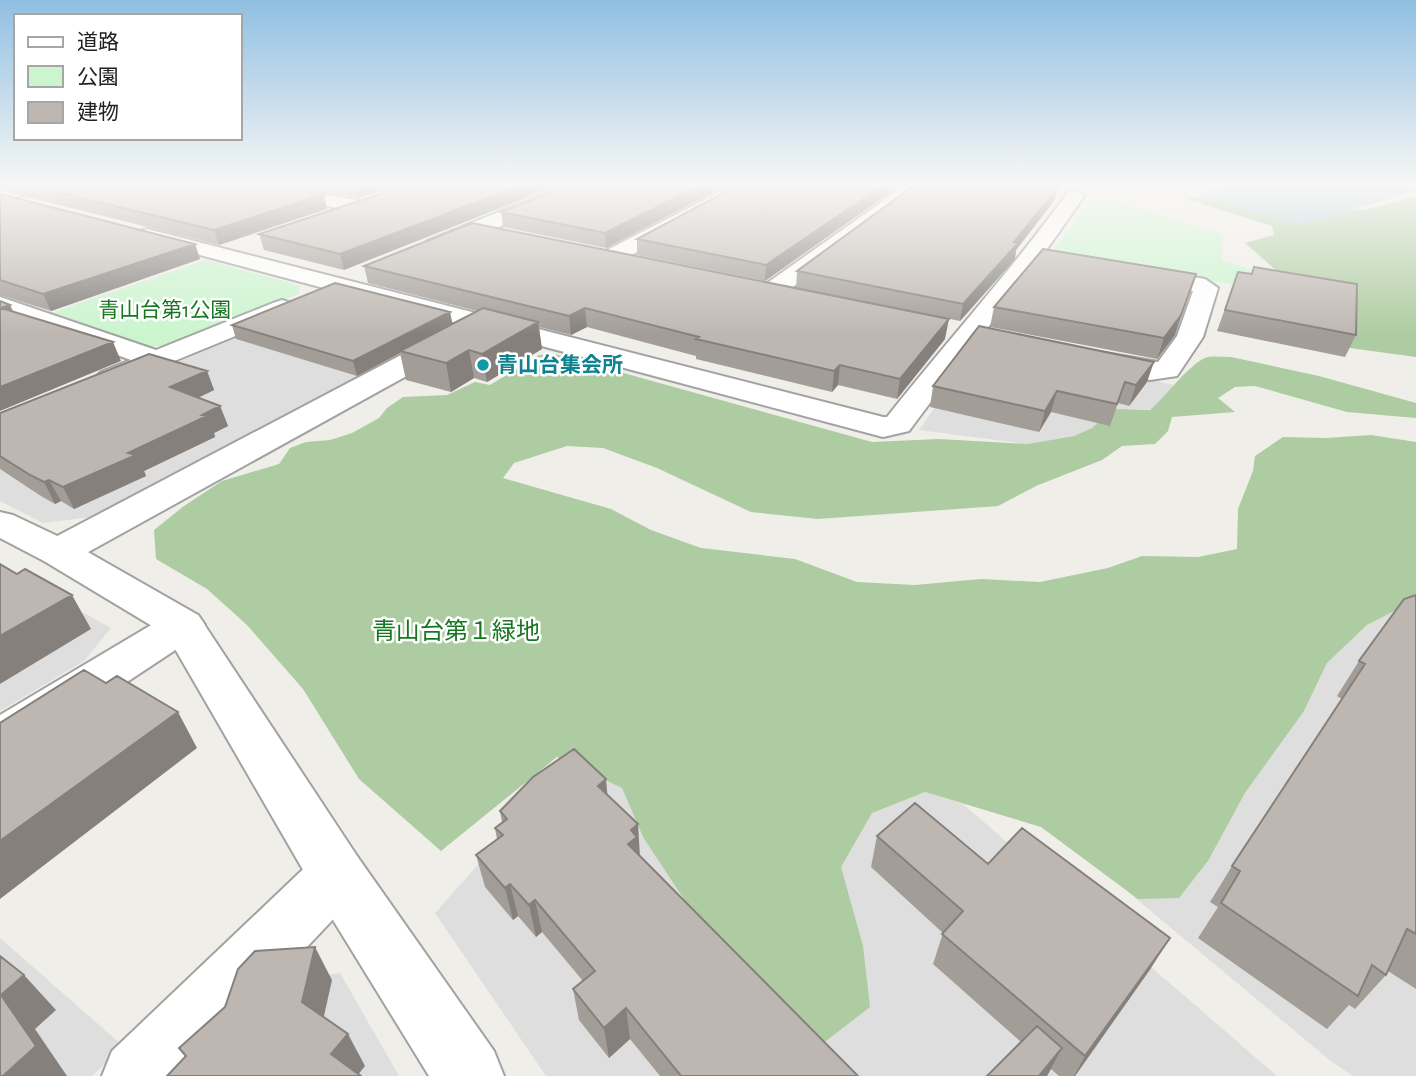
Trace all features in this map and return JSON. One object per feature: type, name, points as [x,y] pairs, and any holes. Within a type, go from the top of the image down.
[{"type":"street","points":[[144,234],[883,427],[898,424],[968,332],[1033,256],[1043,234]]},
{"type":"street","points":[[411,255],[463,234]]},
{"type":"street","points":[[492,234],[514,239]]},
{"type":"street","points":[[609,258],[654,234]]},
{"type":"street","points":[[772,291],[850,234]]},
{"type":"street","points":[[223,254],[261,241]]},
{"type":"street","points":[[582,252],[650,266]]},
{"type":"street","points":[[1033,256],[1060,261]]},
{"type":"street","points":[[84,390],[374,270]]},
{"type":"street","points":[[1072,354],[1150,370],[1167,370],[1190,337],[1206,288],[1197,284],[1115,270]]},
{"type":"street","points":[[745,286],[798,297]]},
{"type":"street","points":[[0,305],[155,359]]},
{"type":"street","points":[[58,552],[482,324]]},
{"type":"street","points":[[0,523],[58,552],[183,625],[337,875],[469,1076]]},
{"type":"street","points":[[0,740],[183,625]]},
{"type":"street","points":[[137,1076],[337,875]]},
{"type":"shaded area","points":[[321,301],[447,333],[99,516],[43,523],[0,501],[0,438]]},
{"type":"shaded area","points":[[999,347],[1174,385],[1166,397],[1151,409],[1113,410],[1092,428],[1074,436],[1028,444],[919,430],[975,350]]},
{"type":"shaded area","points":[[0,567],[111,628],[84,661],[0,711]]},
{"type":"shaded area","points":[[1416,600],[1416,1076],[1353,1076],[1332,1062],[1128,892],[1179,898],[1208,861],[1245,793],[1304,711],[1327,663],[1367,625]]},
{"type":"shaded area","points":[[584,769],[622,788],[643,837],[840,867],[871,813],[925,792],[963,804],[1277,1076],[546,1076],[435,913],[515,823]]},
{"type":"shaded area","points":[[0,938],[123,1046],[92,1076],[0,1076]]},
{"type":"shaded area","points":[[340,973],[399,1076],[166,1076],[253,985]]},
{"type":"green space","points":[[1065,234],[1223,234],[1221,260],[1253,270],[1275,286],[1225,283],[1060,257],[1053,251]]},
{"type":"green space","points":[[1416,234],[1416,357],[1335,346],[1295,287],[1245,243],[1274,235]]},
{"type":"green space","name":"青山台第1公園","points":[[206,260],[300,286],[298,294],[171,345],[145,347],[51,313]]},
{"type":"green space","name":"青山台第１緑地","points":[[555,354],[872,442],[939,439],[1028,444],[1074,436],[1092,428],[1113,409],[1150,410],[1186,372],[1208,357],[1231,357],[1319,376],[1416,403],[1416,418],[1347,412],[1255,386],[1235,387],[1218,398],[1235,412],[1172,417],[1168,431],[1155,444],[1122,446],[1102,460],[1036,486],[998,506],[818,519],[751,512],[657,468],[603,448],[567,446],[514,463],[503,478],[611,509],[651,530],[701,548],[795,559],[857,582],[915,585],[981,579],[1040,582],[1108,568],[1142,556],[1198,557],[1237,549],[1238,509],[1253,471],[1255,456],[1283,437],[1371,435],[1416,442],[1416,600],[1367,625],[1327,663],[1304,711],[1245,793],[1208,861],[1179,898],[1138,899],[1041,827],[925,792],[872,813],[841,867],[863,946],[870,1007],[822,1044],[695,916],[643,837],[622,788],[557,757],[441,851],[359,779],[303,689],[247,625],[207,589],[156,559],[154,530],[222,481],[279,464],[290,448],[306,442],[330,440],[352,433],[379,418],[387,408],[403,397],[447,395],[475,382],[490,385],[539,355]]},
{"type":"building","points":[[0,234],[157,234],[195,244],[43,294],[0,280]]},
{"type":"building","points":[[260,234],[392,234],[340,254]]},
{"type":"building","points":[[444,234],[528,234],[949,319],[900,379],[840,365],[834,371],[696,339],[699,337],[585,308],[569,316],[364,266]]},
{"type":"building","points":[[646,234],[811,234],[766,265],[637,239]]},
{"type":"building","points":[[847,234],[1020,234],[1014,242],[1018,243],[963,304],[797,271]]},
{"type":"building","points":[[1043,249],[1196,274],[1181,315],[1164,338],[994,307]]},
{"type":"building","points":[[1254,267],[1357,284],[1356,335],[1225,310],[1238,272],[1252,274]]},
{"type":"building","points":[[335,283],[450,312],[353,361],[232,325]]},
{"type":"building","points":[[0,301],[10,305],[1,308],[113,342],[0,387]]},
{"type":"building","points":[[483,308],[538,322],[482,354],[469,350],[446,363],[400,351]]},
{"type":"building","points":[[979,326],[1154,362],[1136,385],[1125,382],[1117,404],[1057,391],[1045,411],[933,386]]},
{"type":"building","points":[[149,354],[207,371],[170,387],[220,406],[202,415],[207,416],[128,453],[136,455],[63,487],[49,480],[44,482],[0,456],[0,413]]},
{"type":"building","points":[[0,564],[17,574],[25,569],[72,595],[0,636]]},
{"type":"building","points":[[1416,595],[1416,934],[1407,929],[1386,975],[1372,965],[1358,996],[1221,903],[1240,871],[1232,866],[1365,664],[1359,661],[1404,599]]},
{"type":"building","points":[[84,670],[106,683],[117,676],[178,712],[0,841],[0,723]]},
{"type":"building","points":[[574,749],[606,779],[598,786],[638,824],[631,830],[637,837],[628,844],[858,1076],[681,1076],[626,1008],[604,1028],[573,989],[595,971],[535,900],[529,905],[510,884],[505,888],[476,855],[503,835],[495,828],[507,819],[500,811],[533,777]]},
{"type":"building","points":[[915,803],[988,864],[1022,828],[1170,938],[1085,1056],[942,934],[963,911],[877,836]]},
{"type":"building","points":[[315,947],[302,1002],[348,1034],[331,1054],[361,1076],[167,1076],[186,1056],[179,1048],[225,1007],[238,969],[255,951]]},
{"type":"building","points":[[0,956],[24,975],[1,995],[36,1046],[3,1076],[0,1076]]},
{"type":"building","points":[[1037,1026],[1062,1048],[1039,1076],[987,1076]]},
{"type":"place","name":"青山台集会所","points":[[483,365]]}]
